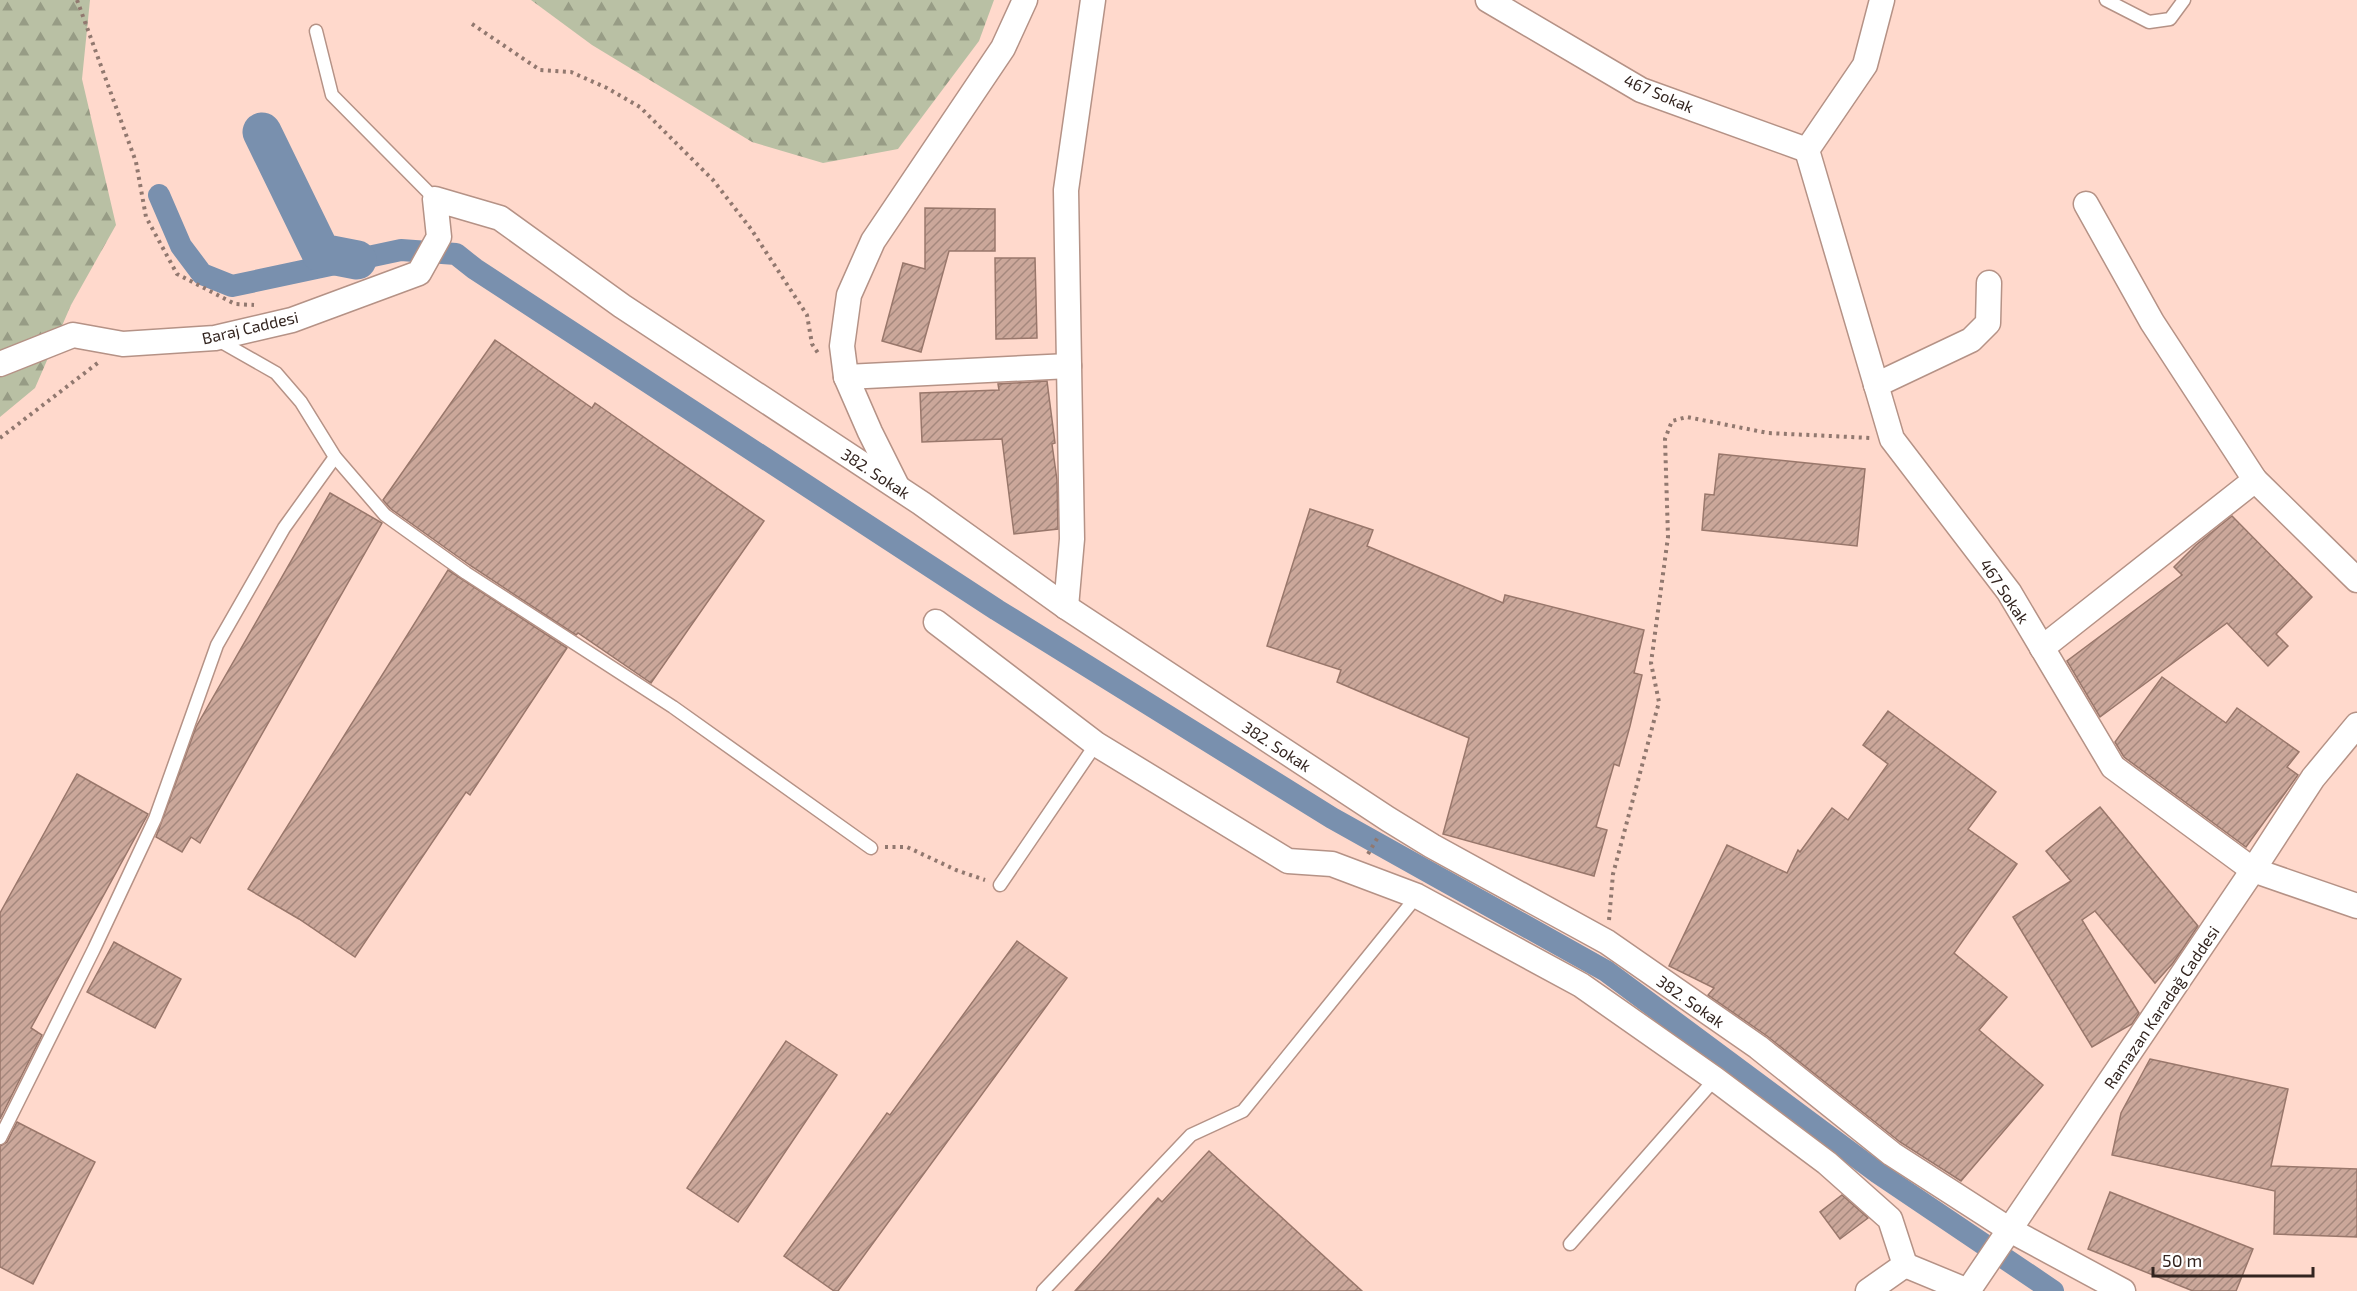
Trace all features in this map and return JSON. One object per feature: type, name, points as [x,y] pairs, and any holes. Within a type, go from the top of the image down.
[{"type":"street","points":[[898,488],[846,377],[842,346],[849,295],[873,241],[1003,48],[1025,0]]},
{"type":"street","points":[[1066,607],[1072,539],[1066,190],[1093,0]]},
{"type":"street","name":"467 Sokak","points":[[1488,0],[1641,90],[1807,150],[1892,439],[2009,592],[2113,767],[2253,870],[2357,906]]},
{"type":"street","points":[[1807,150],[1865,65],[1882,0]]},
{"type":"street","name":"Baraj Caddesi","points":[[0,364],[73,335],[123,344],[215,338],[292,320],[419,273],[439,237],[435,198]]},
{"type":"street","name":"382. Sokak","points":[[435,198],[500,218],[622,306],[898,488],[1066,607],[1432,846],[1607,942],[1758,1047],[1892,1154],[2010,1230],[2123,1291]]},
{"type":"street","points":[[2086,204],[2152,322],[2256,480],[2357,580]]},
{"type":"street","points":[[1876,385],[1971,340],[1988,323],[1989,283]]},
{"type":"street","points":[[846,377],[1069,366]]},
{"type":"street","points":[[2042,648],[2256,480]]},
{"type":"street","points":[[936,622],[1096,744],[1288,861],[1332,864],[1417,896],[1581,985],[1715,1079],[1827,1163],[1890,1219],[1905,1265],[1968,1291]]},
{"type":"street","name":"Ramazan Karadağ Caddesi","points":[[1968,1291],[2313,778],[2357,725]]},
{"type":"street","points":[[1868,1291],[1905,1265]]},
{"type":"lane","points":[[2106,0],[2149,22],[2170,19],[2184,0]]},
{"type":"lane","points":[[316,31],[332,96],[435,198]]},
{"type":"lane","points":[[215,338],[276,373],[301,402],[335,457],[385,515],[466,573],[673,707],[871,848]]},
{"type":"lane","points":[[0,1138],[94,949],[155,819],[217,645],[284,528],[335,457]]},
{"type":"lane","points":[[1000,885],[1096,744]]},
{"type":"lane","points":[[1043,1291],[1191,1135],[1243,1111],[1417,896]]},
{"type":"lane","points":[[1570,1244],[1715,1079]]},
{"type":"path","points":[[77,0],[136,162],[146,218],[177,274],[235,304],[257,305]]},
{"type":"path","points":[[472,24],[540,70],[571,72],[608,88],[640,107],[713,180],[751,229],[807,315],[812,344],[824,362],[846,377]]},
{"type":"path","points":[[0,438],[123,344]]},
{"type":"path","points":[[1607,942],[1613,874],[1659,702],[1651,663],[1668,537],[1665,439],[1672,421],[1687,417],[1768,433],[1892,439]]},
{"type":"path","points":[[1366,859],[1380,834]]},
{"type":"path","points":[[871,848],[907,847],[956,870],[1000,885]]},
{"type":"green space","points":[[0,0],[90,0],[82,79],[116,225],[71,305],[35,388],[0,417]]},
{"type":"green space","points":[[531,0],[994,0],[979,41],[898,149],[823,163],[752,142],[592,45]]},
{"type":"building","points":[[925,208],[995,209],[995,251],[949,251],[921,352],[882,341],[903,263],[925,269]]},
{"type":"building","points":[[995,258],[1035,258],[1037,338],[996,339]]},
{"type":"building","points":[[495,340],[592,408],[595,403],[764,521],[651,683],[578,633],[576,635],[471,566],[391,509],[383,500]]},
{"type":"building","points":[[1047,381],[1055,443],[1052,444],[1057,480],[1058,529],[1014,534],[1002,439],[922,442],[920,393],[999,390],[998,384]]},
{"type":"building","points":[[1719,454],[1865,469],[1857,546],[1702,530],[1705,494],[1714,495]]},
{"type":"building","points":[[330,493],[382,523],[200,843],[191,837],[182,852],[156,837],[196,727]]},
{"type":"building","points":[[1310,509],[1373,530],[1367,546],[1503,603],[1505,595],[1644,630],[1634,673],[1642,675],[1630,726],[1619,766],[1614,764],[1596,827],[1607,830],[1594,876],[1443,834],[1469,738],[1337,682],[1341,670],[1267,646]]},
{"type":"building","points":[[2232,516],[2312,597],[2276,634],[2288,646],[2268,666],[2227,623],[2100,717],[2067,661],[2182,575],[2174,567],[2196,545]]},
{"type":"building","points":[[448,570],[567,648],[470,795],[466,792],[355,957],[299,919],[248,889]]},
{"type":"building","points":[[2162,677],[2226,723],[2237,708],[2299,752],[2287,767],[2298,775],[2246,847],[2124,757],[2115,742]]},
{"type":"building","points":[[1888,711],[1996,792],[1968,829],[2017,864],[1954,953],[2007,997],[1979,1030],[2043,1085],[1961,1181],[1900,1142],[1767,1036],[1708,995],[1714,988],[1669,966],[1727,845],[1787,873],[1798,850],[1800,852],[1832,808],[1848,820],[1888,764],[1863,745]]},
{"type":"building","points":[[77,774],[148,814],[31,1028],[42,1035],[0,1119],[0,913]]},
{"type":"building","points":[[2100,807],[2198,926],[2173,963],[2155,983],[2095,911],[2082,920],[2139,1013],[2132,1024],[2092,1047],[2013,917],[2071,881],[2046,851]]},
{"type":"building","points":[[1017,941],[1067,978],[838,1291],[834,1291],[784,1256],[887,1113],[890,1115]]},
{"type":"building","points":[[114,942],[181,979],[155,1028],[87,992]]},
{"type":"building","points":[[786,1041],[837,1075],[738,1222],[687,1188]]},
{"type":"building","points":[[2150,1059],[2288,1089],[2271,1166],[2357,1169],[2357,1237],[2274,1234],[2275,1191],[2112,1155],[2121,1113]]},
{"type":"building","points":[[17,1122],[95,1162],[33,1284],[0,1267],[0,1146],[7,1142]]},
{"type":"building","points":[[1209,1151],[1362,1291],[1075,1291],[1158,1198],[1162,1202]]},
{"type":"building","points":[[2110,1192],[2253,1249],[2236,1291],[2193,1291],[2088,1249]]},
{"type":"building","points":[[1842,1195],[1868,1218],[1840,1239],[1820,1212]]},
{"type":"waterway","points":[[262,132],[321,253],[357,260]]},
{"type":"waterway","points":[[159,195],[181,246],[202,274],[232,286],[401,250],[456,254],[475,269],[997,610],[1332,818],[1606,971],[1878,1173],[2053,1291]]}]
